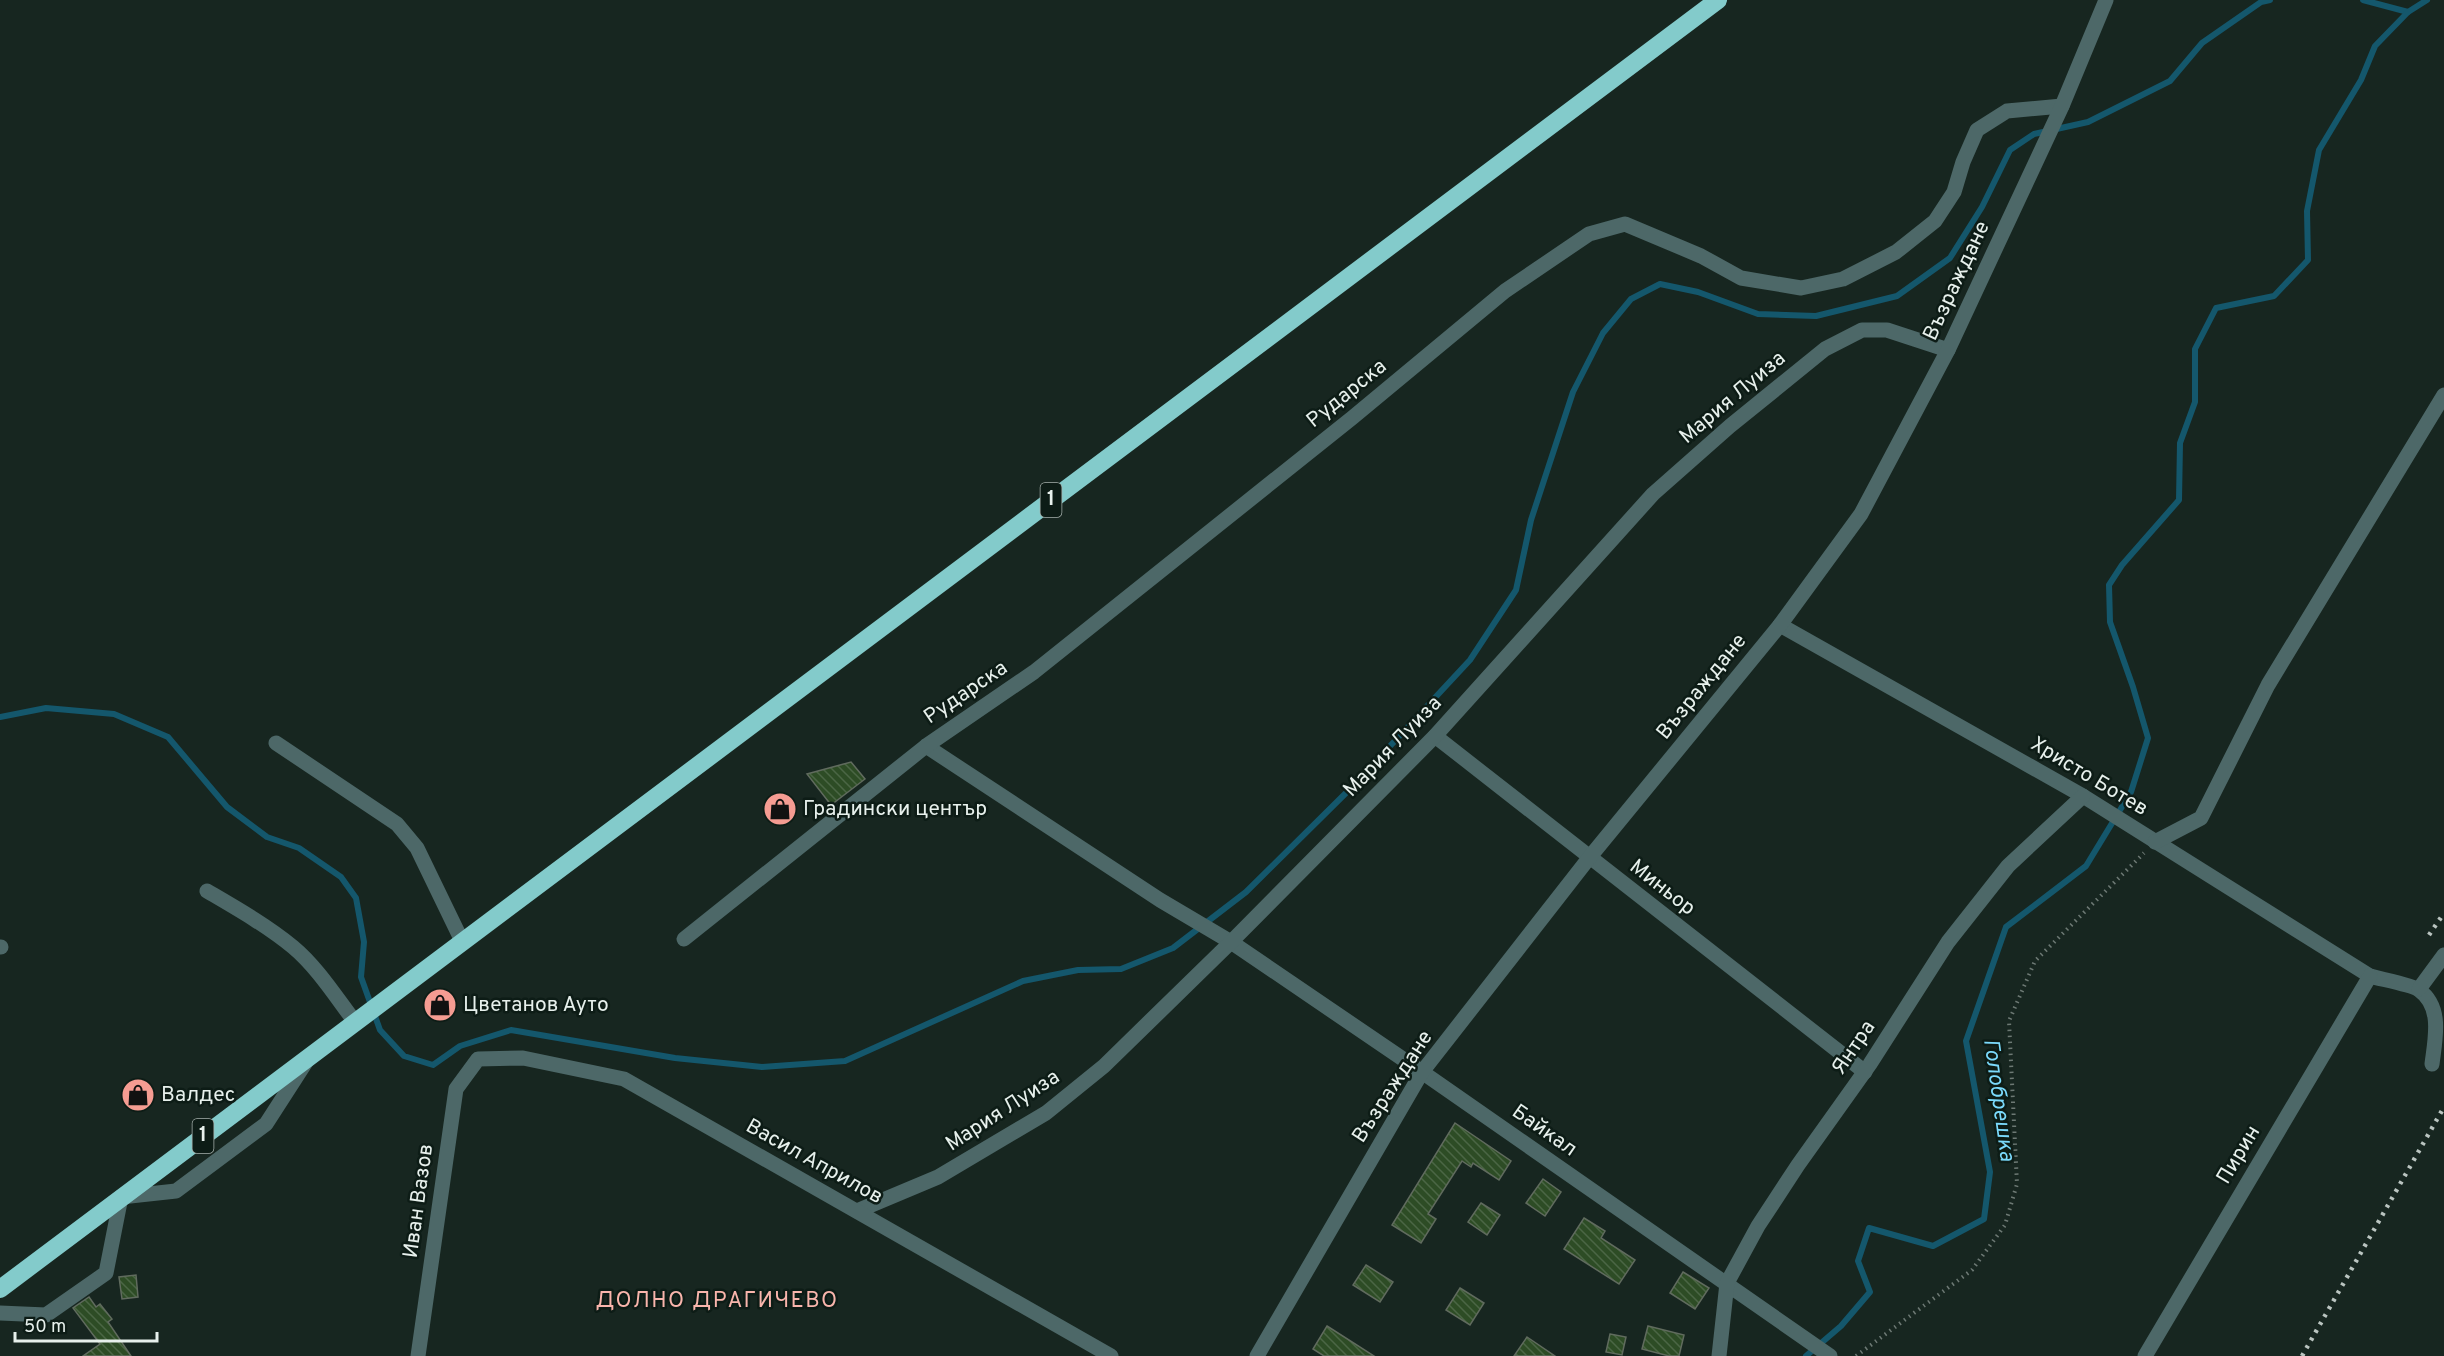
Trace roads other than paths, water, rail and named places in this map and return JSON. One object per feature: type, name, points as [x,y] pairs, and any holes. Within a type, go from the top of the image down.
[{"type":"highway","name":"1","points":[[0,1289],[1718,0]]},
{"type":"street","name":"Възраждане","points":[[1257,1356],[1422,1072],[1589,858],[1780,625],[1861,514],[1948,350],[2060,111],[2106,0]]},
{"type":"street","name":"Рударска","points":[[684,939],[926,746],[1034,672],[1298,461],[1505,291],[1589,234],[1624,224],[1701,256],[1741,278],[1801,288],[1843,279],[1896,252],[1935,220],[1954,192],[1963,162],[1977,130],[2007,111],[2060,111]]},
{"type":"street","name":"Мария Луиза","points":[[858,1211],[939,1177],[1046,1113],[1104,1066],[1232,942],[1435,736],[1653,494],[1730,426],[1825,349],[1862,330],[1887,330],[1948,350]]},
{"type":"street","points":[[2155,842],[2200,818],[2268,685],[2444,395]]},
{"type":"street","name":"Христо Ботев","points":[[1780,625],[2088,800],[2370,976],[2419,989]]},
{"type":"street","name":"Миньор","points":[[1435,736],[1864,1072]]},
{"type":"street","points":[[276,743],[397,824],[417,848],[462,941]]},
{"type":"street","name":"Байкал","points":[[926,746],[1191,919],[1232,942],[1830,1356]]},
{"type":"street","name":"Янтра","points":[[1719,1356],[1727,1283],[1775,1200],[1864,1072],[1948,942],[2008,866],[2088,800]]},
{"type":"street","points":[[207,891],[294,948],[359,1019]]},
{"type":"street","points":[[2432,1064],[2437,1023],[2432,1006],[2419,989],[2444,955]]},
{"type":"street","name":"Пирин","points":[[2145,1356],[2370,976]]},
{"type":"street","points":[[0,1313],[46,1316],[106,1273],[121,1197],[176,1191],[266,1124],[312,1054]]},
{"type":"street","name":"Васил Априлов","points":[[478,1059],[523,1058],[624,1079],[1111,1356]]},
{"type":"street","name":"Иван Вазов","points":[[418,1356],[456,1089],[478,1059]]},
{"type":"waterway","points":[[0,717],[46,708],[114,714],[168,737],[227,807],[267,837],[299,848],[341,877],[356,898],[364,942],[361,977],[380,1030],[404,1056],[433,1065],[460,1046],[511,1030],[675,1058],[762,1067],[845,1061],[1023,981],[1078,970],[1121,969],[1173,948],[1246,892],[1352,787],[1470,660],[1516,590],[1531,520],[1573,392],[1603,333],[1631,299],[1660,284],[1698,292],[1758,314],[1816,316],[1897,296],[1950,258],[1982,207],[2010,150],[2034,134],[2088,122],[2170,81],[2202,43],[2261,2],[2270,0]]},
{"type":"waterway","points":[[2363,0],[2408,12]]},
{"type":"waterway","name":"Голобрешка","points":[[1806,1356],[1841,1326],[1870,1292],[1858,1261],[1869,1228],[1933,1246],[1984,1219],[1990,1172],[1966,1041],[2006,927],[2086,866],[2131,792],[2148,738],[2110,622],[2109,585],[2122,565],[2179,500],[2180,443],[2195,402],[2195,349],[2216,308],[2274,296],[2308,260],[2307,211],[2319,150],[2361,80],[2375,46],[2408,12],[2427,0]]},
{"type":"railway","points":[[2429,935],[2444,913]]},
{"type":"railway","points":[[2302,1356],[2444,1107]]},
{"type":"place","name":"Градински център","points":[[780,809]]},
{"type":"place","name":"Цветанов Ауто","points":[[440,1005]]},
{"type":"place","name":"Валдес","points":[[138,1095]]},
{"type":"district","name":"ДОЛНО ДРАГИЧЕВО","points":[[717,1301]]}]
